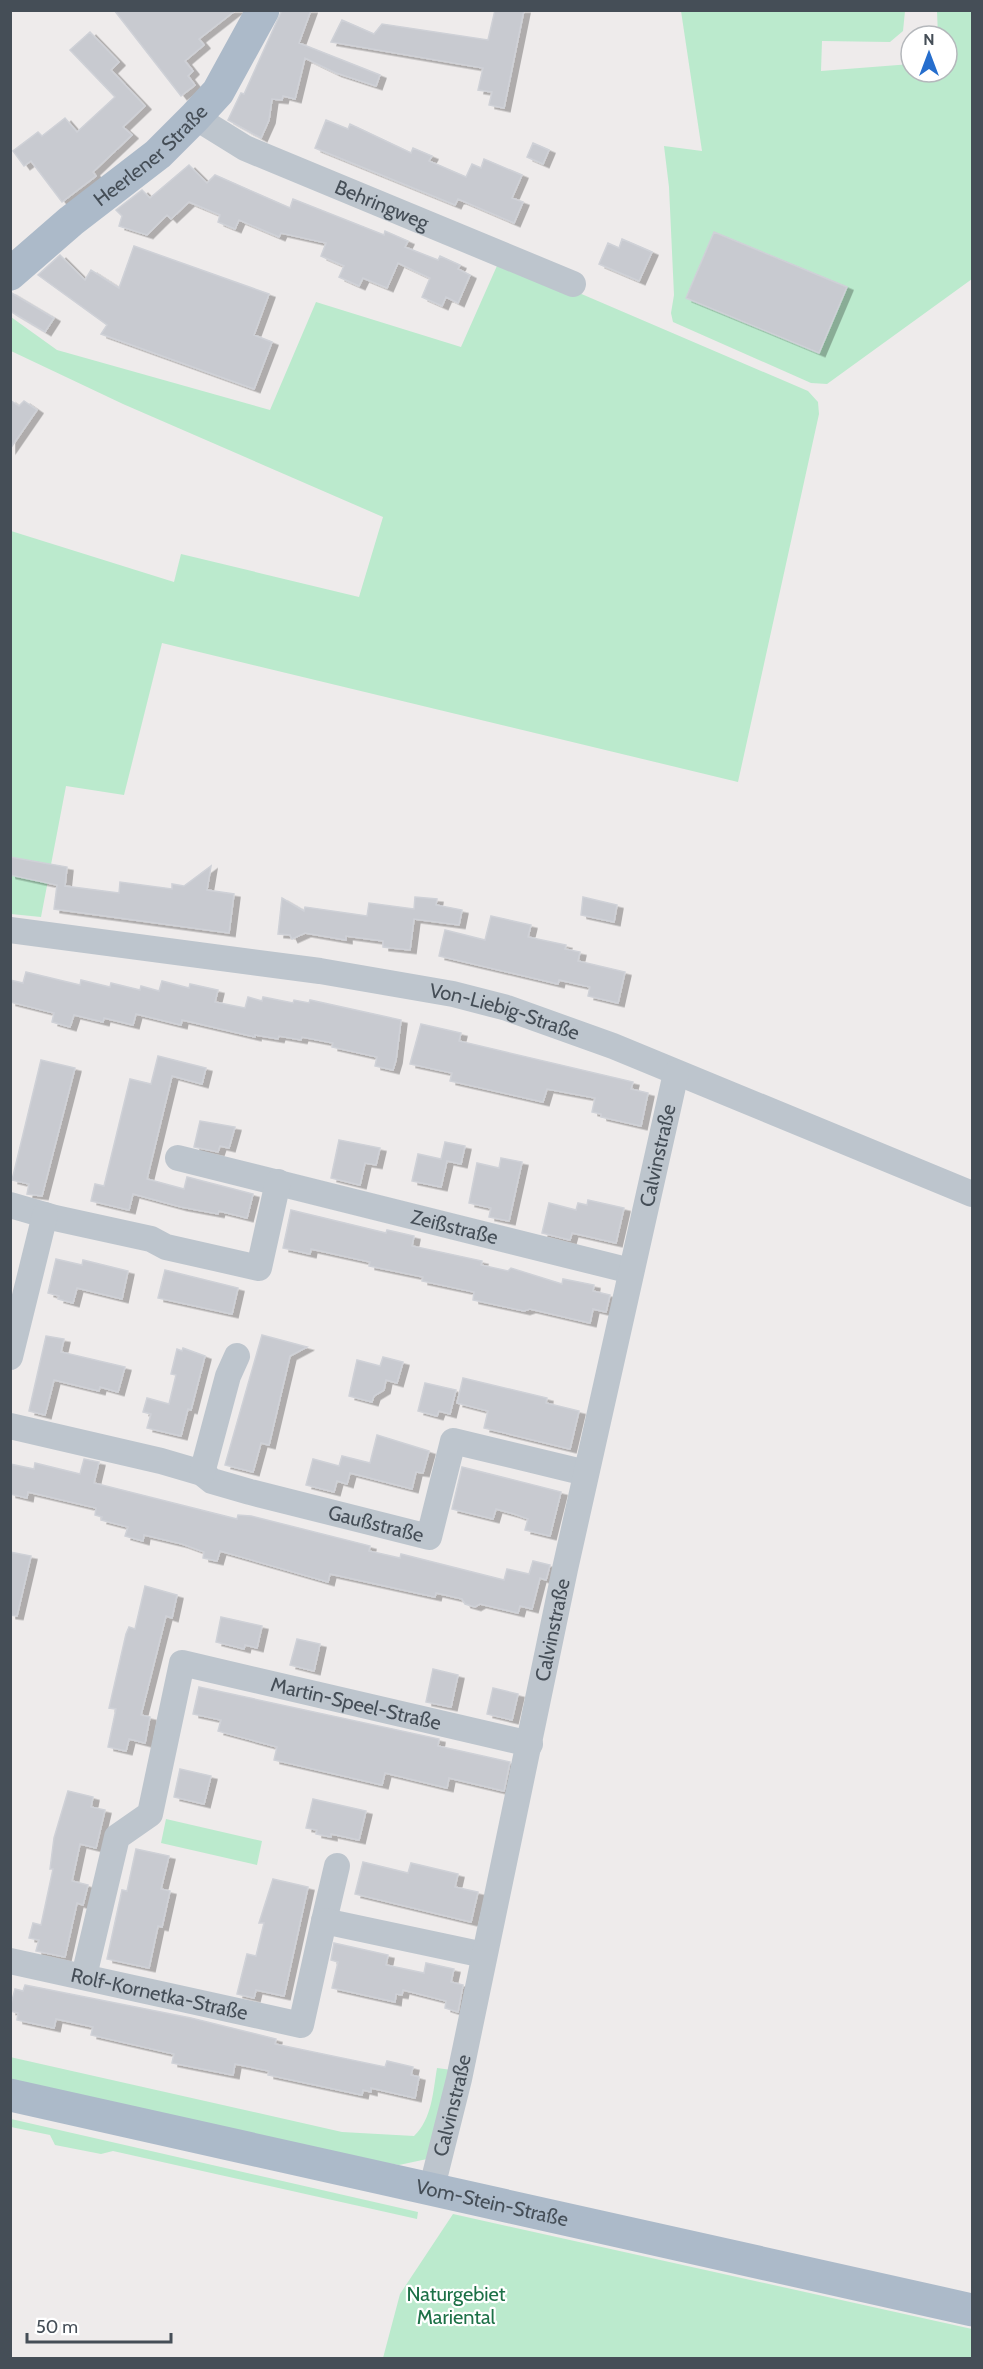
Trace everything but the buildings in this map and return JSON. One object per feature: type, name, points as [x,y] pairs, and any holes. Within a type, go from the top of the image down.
[{"type":"main road","name":"Heerlener Straße","points":[[10,274],[71,221],[158,154],[195,117],[218,92],[262,10]]},
{"type":"main road","name":"Vom-Stein-Straße","points":[[10,2095],[244,2149],[432,2187],[972,2310]]},
{"type":"street","name":"Behringweg","points":[[195,117],[245,148],[573,284]]},
{"type":"street","name":"Von-Liebig-Straße","points":[[10,930],[320,971],[453,994],[564,1028],[972,1194]]},
{"type":"street","name":"Calvinstraße","points":[[432,2187],[459,2079],[586,1473],[676,1073]]},
{"type":"street","name":"Zeißstraße","points":[[178,1158],[631,1271]]},
{"type":"street","points":[[10,1205],[151,1239],[166,1248],[259,1268],[278,1182]]},
{"type":"street","points":[[10,1357],[45,1215]]},
{"type":"street","points":[[202,1473],[228,1376],[237,1356]]},
{"type":"street","name":"Gaußstraße","points":[[10,1426],[202,1473],[212,1481],[429,1538],[453,1441],[586,1473]]},
{"type":"street","name":"Martin-Speel-Straße","points":[[84,1976],[117,1837],[150,1814],[182,1663],[530,1744]]},
{"type":"street","points":[[337,1866],[324,1921],[484,1955]]},
{"type":"street","name":"Rolf-Kornetka-Straße","points":[[14,1962],[301,2025],[324,1921]]},
{"type":"green space","points":[[681,11],[905,11],[904,24],[899,24],[899,34],[890,42],[822,41],[821,71],[899,65],[899,84],[959,84],[959,24],[938,24],[937,11],[972,11],[972,279],[827,384],[811,383],[673,322],[669,187],[664,146],[702,151]]},
{"type":"green space","points":[[500,259],[808,391],[818,402],[819,414],[738,782],[162,643],[124,795],[66,786],[41,917],[11,914],[11,531],[174,582],[181,554],[359,597],[383,517],[123,404],[11,351],[11,317],[57,350],[270,410],[316,302],[461,347]]},
{"type":"green space","points":[[166,1819],[262,1841],[257,1865],[161,1843]]},
{"type":"green space","points":[[10,2057],[342,2132],[414,2136],[425,2122],[433,2096],[437,2068],[452,2070],[427,2159],[399,2165],[253,2141],[11,2086]]},
{"type":"green space","points":[[11,2119],[418,2212],[417,2219],[113,2151],[101,2154],[55,2145],[50,2135],[11,2127]]},
{"type":"green space","name":"Naturgebiet Mariental","points":[[453,2214],[972,2329],[972,2358],[383,2358],[400,2294]]}]
